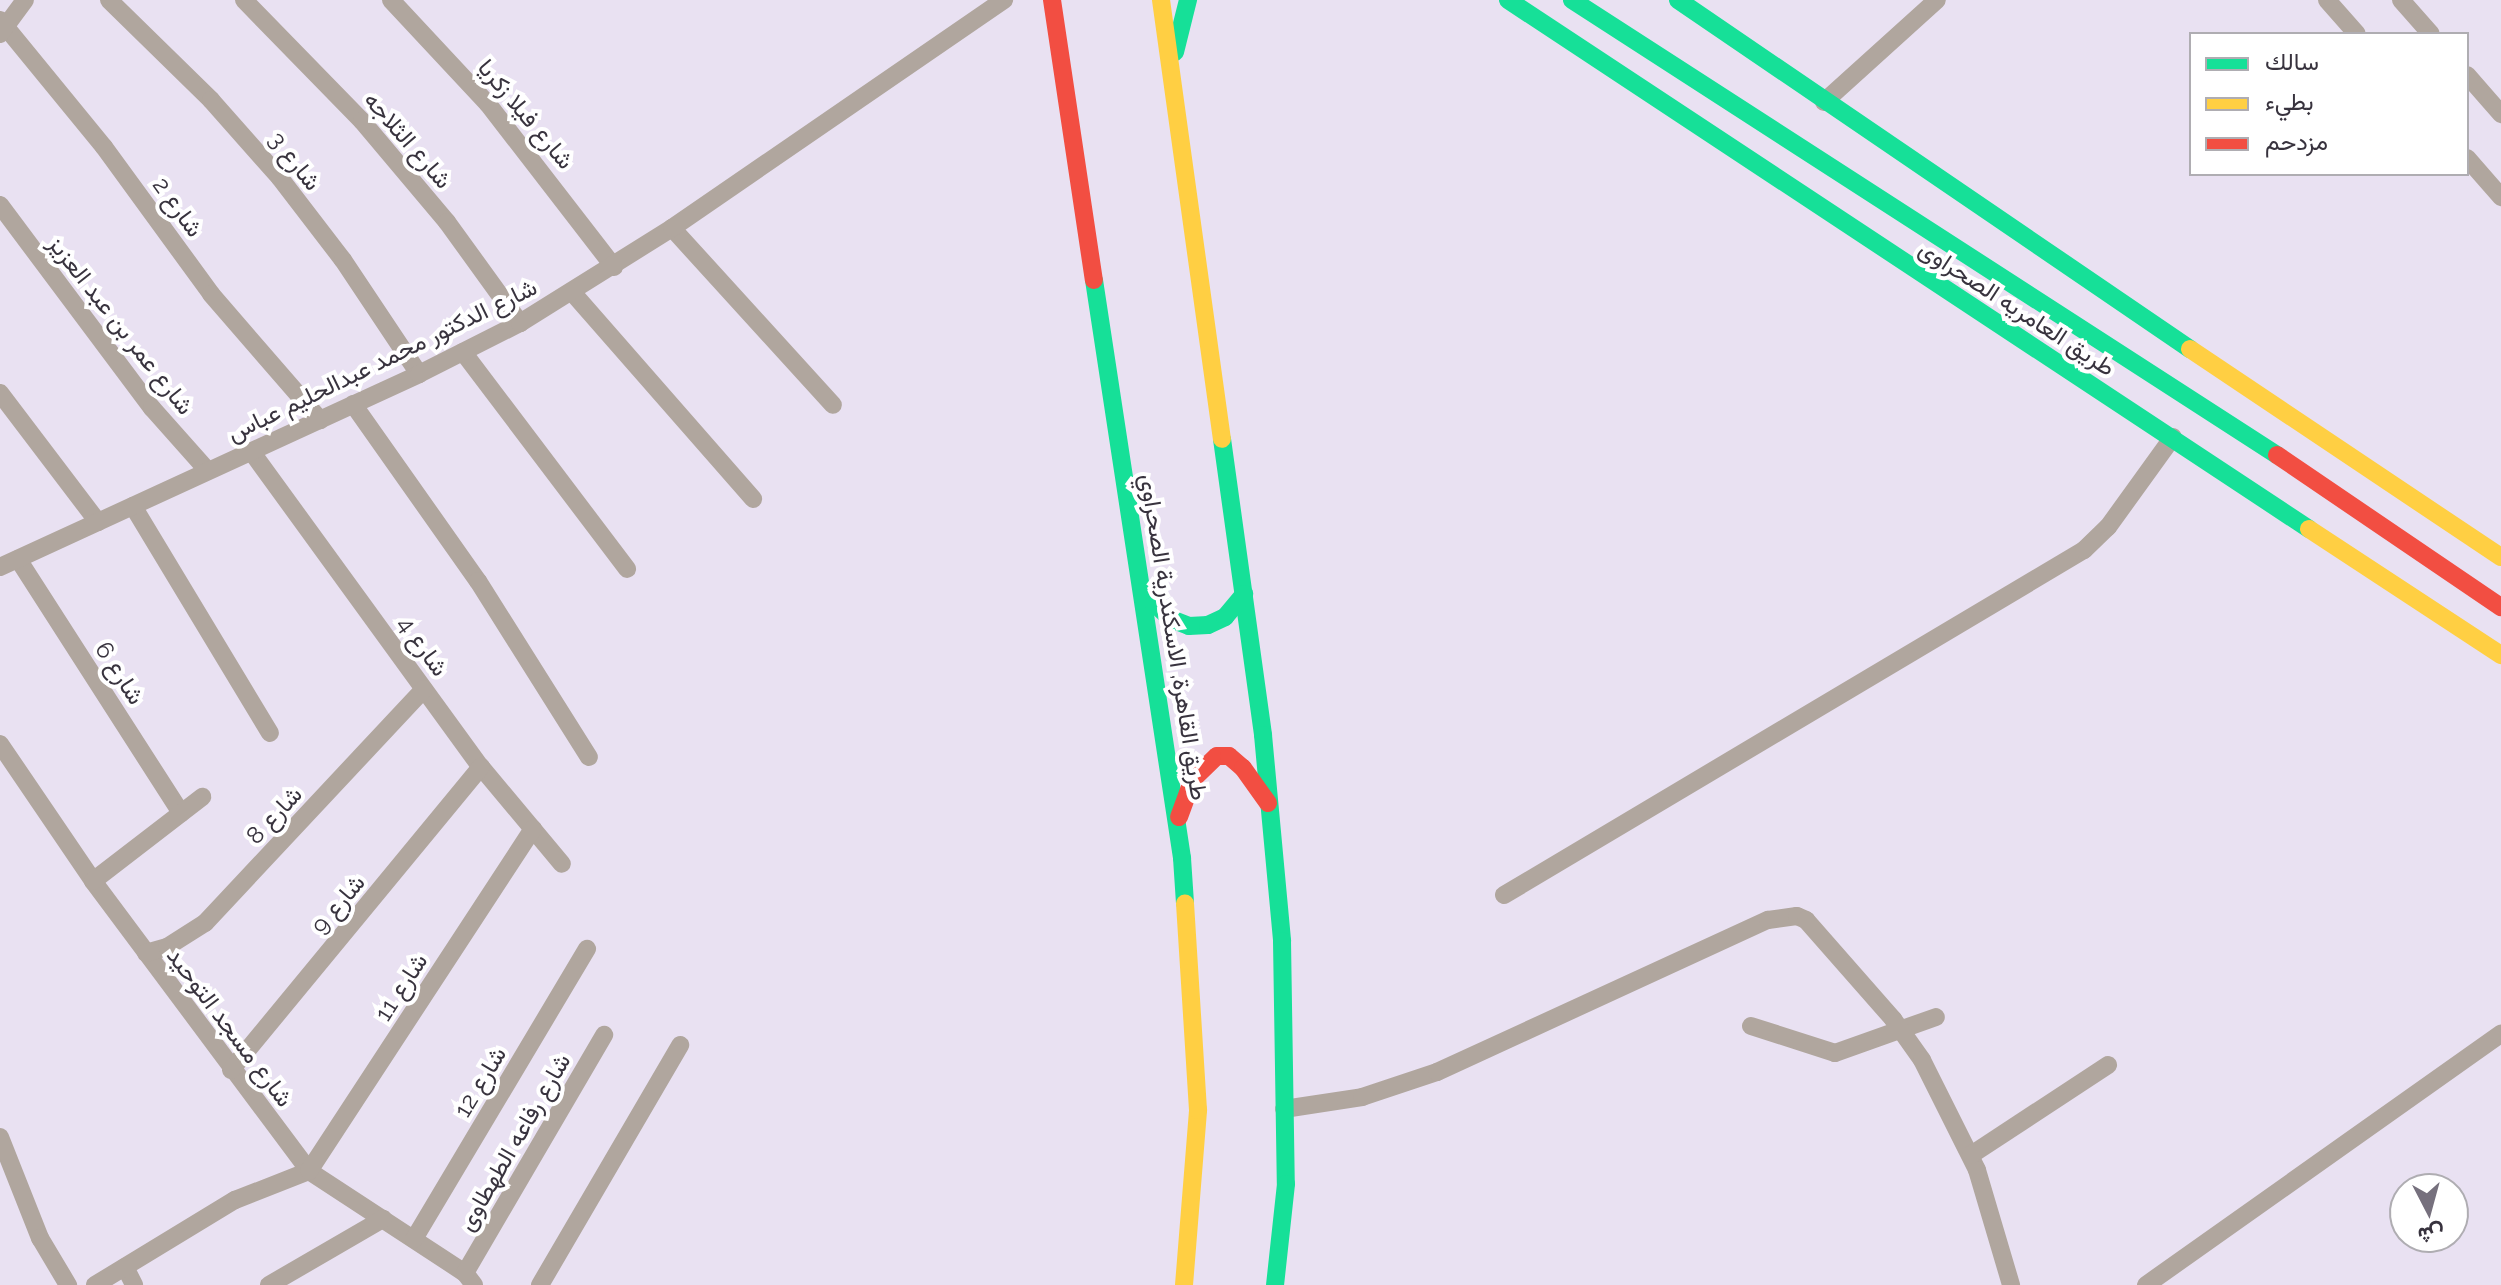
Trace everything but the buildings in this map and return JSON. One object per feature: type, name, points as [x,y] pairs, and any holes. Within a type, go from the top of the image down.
[{"type":"highway","name":"طريق القاهرة, الاسكندرية الصحراوي","points":[[1052,0],[1178,821],[1193,985],[1198,1110],[1184,1285]]},
{"type":"highway","points":[[1161,0],[1263,735],[1282,941],[1286,1184],[1275,1285]]},
{"type":"highway","points":[[1171,71],[1188,0]]},
{"type":"highway","name":"طريق العامريه الصحراوى","points":[[1508,0],[2501,655]]},
{"type":"highway","points":[[1572,0],[2193,398],[2501,607]]},
{"type":"highway","points":[[1678,0],[1824,102],[2497,550]]},
{"type":"highway","points":[[1142,592],[1171,619],[1189,626],[1208,625],[1225,617],[1244,594]]},
{"type":"highway","points":[[1178,821],[1193,779],[1217,756],[1229,756],[1243,768],[1268,803]]},
{"type":"street","points":[[2,26],[25,0]]},
{"type":"street","name":"شارع 3","points":[[109,0],[211,100],[280,178],[343,260],[419,374]]},
{"type":"street","name":"شارع الثلاجه","points":[[244,0],[372,132],[447,222],[520,323]]},
{"type":"street","name":"شارع فيلا زكريا","points":[[391,0],[488,104],[614,267]]},
{"type":"street","name":"شارع الدكتور محمد عبدالحليم عباس","points":[[0,567],[419,374],[520,323],[614,267],[1004,0]]},
{"type":"street","points":[[1824,102],[1937,0]]},
{"type":"street","points":[[2327,0],[2355,32]]},
{"type":"street","points":[[2401,0],[2429,32]]},
{"type":"street","name":"شارع 2","points":[[2,26],[104,147],[211,294],[320,420]]},
{"type":"street","points":[[2469,77],[2501,114]]},
{"type":"street","points":[[2469,160],[2501,197]]},
{"type":"street","name":"شارع عمر بن عبد العزيز","points":[[0,205],[152,408],[208,471]]},
{"type":"street","points":[[672,228],[833,405]]},
{"type":"street","points":[[572,292],[753,499]]},
{"type":"street","points":[[463,352],[627,569]]},
{"type":"street","points":[[0,393],[98,522]]},
{"type":"street","points":[[353,404],[478,581],[589,757]]},
{"type":"street","points":[[1504,895],[2084,550],[2108,527],[2173,437]]},
{"type":"street","name":"شارع 4","points":[[251,451],[481,767],[562,864]]},
{"type":"street","points":[[133,506],[270,733]]},
{"type":"street","name":"شارع 6","points":[[18,559],[181,813]]},
{"type":"street","name":"شارع 8","points":[[146,953],[167,947],[205,923],[424,689]]},
{"type":"street","name":"شارع مسجد التوحيد","points":[[0,744],[93,881],[309,1171],[469,1279]]},
{"type":"street","name":"شارع 9","points":[[231,1070],[481,767]]},
{"type":"street","points":[[93,881],[202,797]]},
{"type":"street","name":"شارع 11","points":[[309,1171],[533,829]]},
{"type":"street","points":[[1284,1109],[1362,1097],[1437,1072],[1768,920],[1786,916],[1806,920],[1902,1030],[1922,1060],[1971,1155],[2011,1285]]},
{"type":"street","name":"شارع 12","points":[[414,1239],[587,949]]},
{"type":"street","points":[[1751,1026],[1835,1053],[1936,1017]]},
{"type":"street","points":[[2146,1285],[2501,1034]]},
{"type":"street","name":"شارع رفاعه الطهطاوى","points":[[469,1279],[604,1035]]},
{"type":"street","points":[[540,1285],[680,1045]]},
{"type":"street","points":[[1971,1155],[2108,1065]]},
{"type":"street","points":[[0,1137],[40,1238],[68,1285]]},
{"type":"street","points":[[95,1285],[235,1200],[309,1171]]},
{"type":"street","points":[[269,1285],[383,1219]]},
{"type":"street","points":[[125,1267],[134,1285]]},
{"type":"traffic: fast","points":[[1175,52],[1188,0]]},
{"type":"traffic: fast","points":[[1508,0],[2309,529]]},
{"type":"traffic: fast","points":[[1572,0],[2277,455]]},
{"type":"traffic: fast","points":[[1678,0],[2190,349]]},
{"type":"traffic: fast","points":[[1094,280],[1182,858],[1185,903]]},
{"type":"traffic: fast","points":[[1222,439],[1263,735],[1282,941],[1286,1184],[1275,1285]]},
{"type":"traffic: fast","points":[[1142,592],[1171,619],[1189,626],[1208,625],[1225,617],[1244,594]]},
{"type":"traffic: slow","points":[[1161,0],[1222,439]]},
{"type":"traffic: slow","points":[[2190,349],[2501,557]]},
{"type":"traffic: slow","points":[[2309,529],[2501,655]]},
{"type":"traffic: slow","points":[[1184,1285],[1198,1110],[1185,903]]},
{"type":"traffic: jam","points":[[1052,0],[1094,280]]},
{"type":"traffic: jam","points":[[2277,455],[2501,607]]},
{"type":"traffic: jam","points":[[1179,817],[1193,779],[1217,756],[1229,756],[1243,768],[1268,803]]}]
